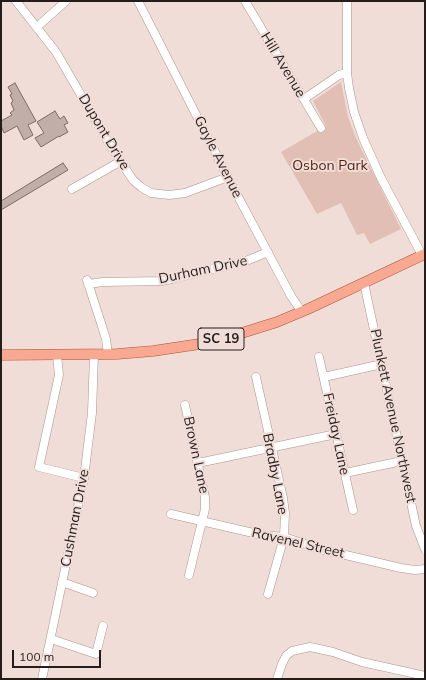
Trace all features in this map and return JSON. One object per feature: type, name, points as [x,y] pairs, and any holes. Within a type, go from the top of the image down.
[{"type":"main road","name":"SC 19","points":[[1,355],[108,354],[153,351],[213,342],[302,312],[424,255]]},
{"type":"street","name":"Dupont Drive","points":[[16,1],[64,64],[136,184],[156,194],[169,195],[185,193],[228,177]]},
{"type":"street","points":[[37,27],[66,1]]},
{"type":"street","name":"Gayle Avenue","points":[[138,1],[228,177],[291,296],[302,312]]},
{"type":"street","name":"Hill Avenue","points":[[245,1],[321,128]]},
{"type":"street","points":[[346,1],[347,73],[351,100],[363,138],[381,178],[424,255]]},
{"type":"street","points":[[304,99],[339,75],[347,73]]},
{"type":"street","points":[[72,190],[121,161]]},
{"type":"street","name":"Durham Drive","points":[[108,354],[106,339],[88,282],[162,281],[246,261],[268,252]]},
{"type":"street","name":"Plunkett Avenue Northwest","points":[[364,283],[416,526],[425,549]]},
{"type":"street","name":"Cushman Drive","points":[[42,679],[84,478],[92,413],[94,354]]},
{"type":"street","points":[[58,355],[58,375],[39,467],[84,478]]},
{"type":"street","name":"Freiday Lane","points":[[319,357],[353,510]]},
{"type":"street","points":[[324,377],[382,364]]},
{"type":"street","name":"Bradby Lane","points":[[256,377],[284,505],[284,537],[268,594]]},
{"type":"street","name":"Brown Lane","points":[[186,405],[205,497],[205,509],[189,575]]},
{"type":"street","points":[[198,463],[336,434]]},
{"type":"street","points":[[345,473],[402,461]]},
{"type":"street","name":"Ravenel Street","points":[[171,514],[262,535],[284,537],[320,549],[401,568],[415,570],[425,569]]},
{"type":"street","points":[[62,582],[93,592]]},
{"type":"street","points":[[51,639],[96,654],[103,626]]},
{"type":"street","points":[[278,679],[286,656],[297,649],[310,647],[333,652],[370,664],[425,677]]},
{"type":"green space","name":"Osbon Park","points":[[341,82],[348,117],[356,138],[401,229],[370,244],[364,233],[357,235],[341,203],[317,214],[281,152],[326,126],[313,101]]},
{"type":"building","points":[[15,83],[36,121],[28,125],[33,135],[24,140],[17,126],[4,133],[1,126],[1,121],[12,115],[10,113],[14,110],[11,103],[13,101],[10,95],[12,94],[8,87]]},
{"type":"building","points":[[55,111],[60,119],[64,116],[68,123],[64,125],[68,132],[41,147],[35,138],[44,133],[37,122]]},
{"type":"building","points":[[63,163],[68,170],[1,210],[1,201]]}]
